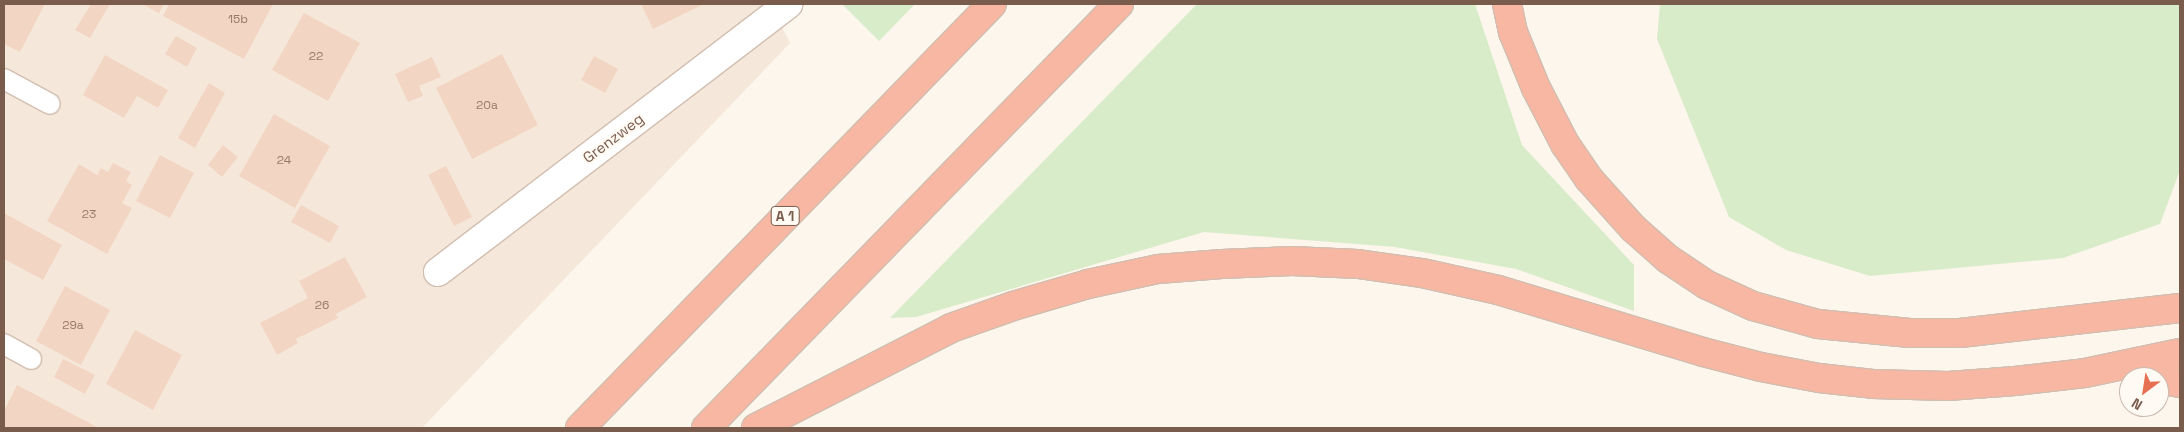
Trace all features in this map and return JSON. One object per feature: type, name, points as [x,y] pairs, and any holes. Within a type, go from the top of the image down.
[{"type":"highway","name":"A 1","points":[[580,428],[992,4]]},
{"type":"highway","points":[[706,428],[1119,4]]},
{"type":"highway","points":[[1507,4],[1513,32],[1536,88],[1565,144],[1589,179],[1633,228],[1668,259],[1707,285],[1753,306],[1818,324],[1910,333],[1960,333],[2175,305]]},
{"type":"highway","points":[[756,428],[951,328],[1013,306],[1088,284],[1158,269],[1248,263],[1292,261],[1358,264],[1422,273],[1498,290],[1703,352],[1760,367],[1819,378],[1872,384],[1948,386],[2085,373],[2180,353]]},
{"type":"highway","points":[[2085,373],[2119,376]]},
{"type":"street","name":"Grenzweg","points":[[438,272],[788,4]]},
{"type":"lane","points":[[4,79],[50,104]]},
{"type":"lane","points":[[4,344],[31,359]]},
{"type":"shaded area","points":[[4,4],[770,4],[790,43],[422,428],[4,428]]},
{"type":"green space","points":[[842,4],[915,4],[879,41]]},
{"type":"green space","points":[[1197,4],[1475,4],[1522,145],[1634,265],[1634,311],[1516,269],[1395,247],[1204,232],[916,317],[890,318]]},
{"type":"green space","points":[[1660,4],[2180,4],[2180,170],[2160,224],[2063,258],[1870,276],[1786,250],[1729,217],[1657,39]]},
{"type":"building","points":[[4,4],[45,4],[20,52],[4,44]]},
{"type":"building","points":[[91,4],[110,4],[90,38],[75,30]]},
{"type":"building","points":[[142,4],[164,4],[159,13]]},
{"type":"building","points":[[169,4],[273,4],[244,59],[163,16]]},
{"type":"building","points":[[641,4],[704,4],[653,29]]},
{"type":"building","points":[[304,13],[360,43],[328,101],[272,70]]},
{"type":"building","points":[[176,36],[197,48],[187,67],[165,54]]},
{"type":"building","points":[[502,54],[538,125],[472,159],[436,88]]},
{"type":"building","points":[[105,55],[168,90],[158,108],[137,96],[124,118],[83,95]]},
{"type":"building","points":[[594,56],[618,69],[605,93],[581,80]]},
{"type":"building","points":[[432,57],[441,77],[419,86],[423,96],[408,102],[395,74]]},
{"type":"building","points":[[209,83],[225,93],[195,148],[178,138]]},
{"type":"building","points":[[274,114],[330,146],[295,208],[239,176]]},
{"type":"building","points":[[223,145],[238,157],[222,177],[208,165]]},
{"type":"building","points":[[160,155],[194,173],[170,218],[136,201]]},
{"type":"building","points":[[113,163],[131,172],[126,181],[132,185],[122,203],[132,208],[107,254],[47,221],[79,164],[97,175],[101,168],[108,172]]},
{"type":"building","points":[[446,166],[472,217],[454,226],[428,175]]},
{"type":"building","points":[[301,205],[339,226],[330,243],[291,222]]},
{"type":"building","points":[[4,213],[62,245],[43,280],[4,259]]},
{"type":"building","points":[[345,257],[367,297],[336,314],[338,318],[296,339],[298,343],[277,355],[260,323],[308,298],[299,281]]},
{"type":"building","points":[[65,286],[110,310],[81,365],[36,341]]},
{"type":"building","points":[[135,330],[182,355],[153,410],[106,384]]},
{"type":"building","points":[[63,359],[95,375],[85,394],[54,377]]},
{"type":"building","points":[[17,385],[99,428],[4,428],[4,411]]}]
